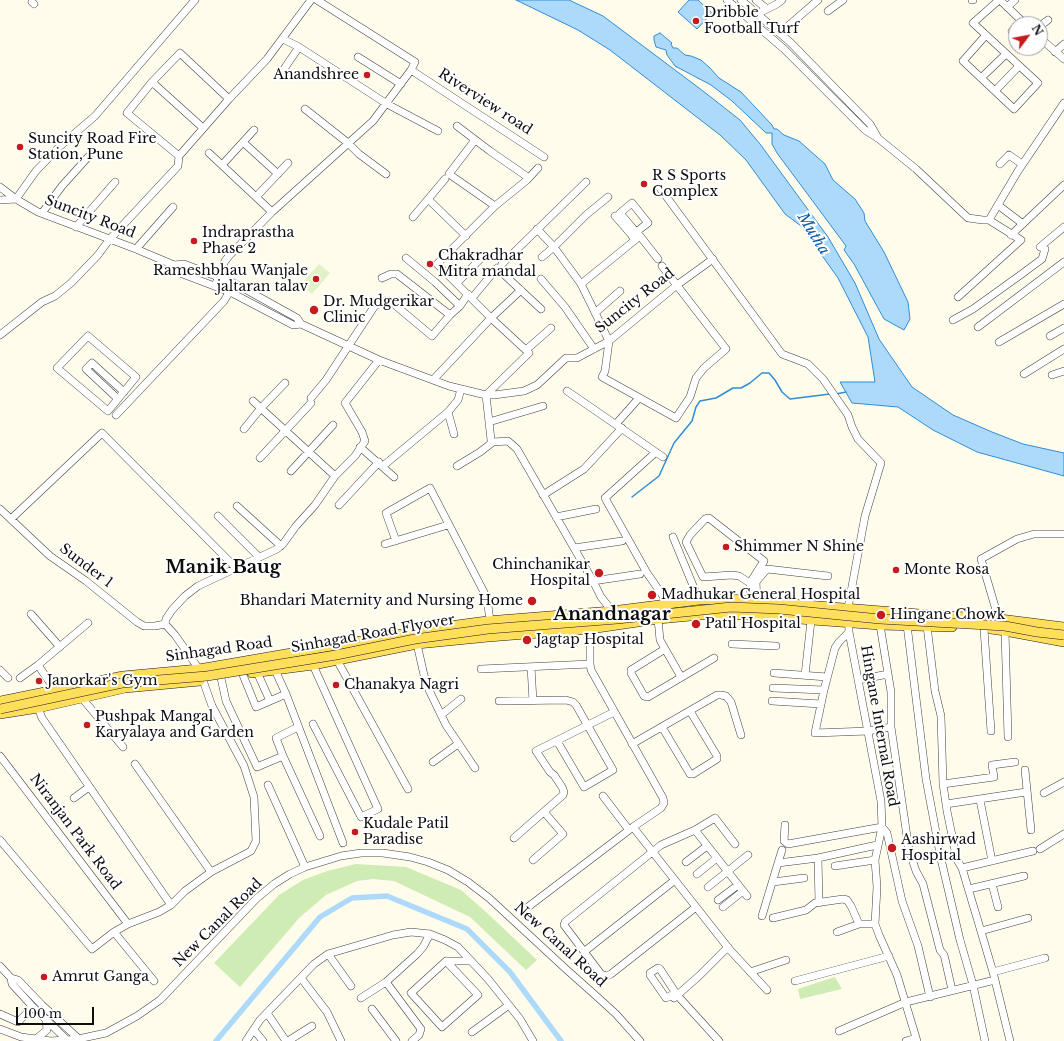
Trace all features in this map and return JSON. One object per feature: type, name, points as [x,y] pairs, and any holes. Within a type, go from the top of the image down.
[{"type":"main road","name":"Sinhagad Road","points":[[0,701],[123,676],[199,669],[442,627],[490,621],[612,611],[699,600],[753,600],[945,616],[994,618],[1064,628]]},
{"type":"main road","name":"Sinhagad Road Flyover","points":[[0,705],[121,681],[249,666],[444,631],[565,620],[699,604],[738,604],[994,621],[1050,630],[1064,628]]},
{"type":"main road","name":"Sinhagad Road Flyover","points":[[0,709],[122,683],[207,676],[262,668],[415,639],[488,629],[617,619],[731,607],[779,609],[880,619],[1005,626],[1064,635]]},
{"type":"main road","name":"Sinhagad Road","points":[[0,714],[38,708],[124,688],[221,678],[313,665],[417,644],[590,629],[658,619],[700,615],[730,615],[811,621],[849,627],[907,625],[984,629],[1005,631],[1064,642]]},
{"type":"street","points":[[0,335],[42,302],[55,296],[71,283],[98,255],[109,240],[176,168],[179,163],[179,156],[203,128],[268,59],[311,0]]},
{"type":"street","points":[[215,286],[225,261],[229,256],[272,212],[373,122],[388,104],[415,62],[317,0]]},
{"type":"street","points":[[727,0],[784,49],[865,130],[879,139],[916,169],[968,218],[989,220],[1021,240],[958,297]]},
{"type":"street","points":[[741,0],[790,42],[870,124],[879,139]]},
{"type":"street","points":[[756,0],[767,9]]},
{"type":"street","points":[[757,14],[782,0]]},
{"type":"street","points":[[787,27],[818,0]]},
{"type":"street","points":[[828,12],[843,0]]},
{"type":"street","points":[[986,35],[963,61],[1014,109],[1038,83],[1019,66],[1006,54],[986,35],[973,23],[999,0],[1015,16]]},
{"type":"street","points":[[1007,7],[1015,0]]},
{"type":"street","points":[[0,200],[16,199],[36,171],[59,147],[95,116],[194,1]]},
{"type":"street","points":[[283,39],[299,47],[388,104],[438,131]]},
{"type":"street","points":[[1055,52],[1064,44]]},
{"type":"street","points":[[1048,45],[1064,59]]},
{"type":"street","points":[[284,69],[299,47]]},
{"type":"street","points":[[179,156],[126,114],[152,82],[180,53],[229,99]]},
{"type":"street","points":[[981,78],[1006,54]]},
{"type":"street","points":[[358,57],[401,84]]},
{"type":"street","points":[[995,91],[1019,66]]},
{"type":"street","name":"Riverview road","points":[[411,70],[544,156]]},
{"type":"street","points":[[152,82],[203,128]]},
{"type":"street","points":[[989,220],[1022,164],[1064,103]]},
{"type":"street","points":[[305,109],[348,143],[359,154],[386,174]]},
{"type":"street","points":[[457,126],[529,178]]},
{"type":"street","points":[[222,165],[254,130]]},
{"type":"street","points":[[475,140],[449,174],[495,206]]},
{"type":"street","points":[[244,142],[278,174]]},
{"type":"street","points":[[209,153],[272,212]]},
{"type":"street","points":[[1000,164],[1009,155],[1022,164]]},
{"type":"street","points":[[42,213],[62,186],[88,156]]},
{"type":"street","points":[[256,197],[288,163]]},
{"type":"street","points":[[493,442],[491,440],[486,394],[529,353],[491,318],[437,264],[495,206],[529,178],[538,168]]},
{"type":"street","points":[[412,217],[444,179]]},
{"type":"street","points":[[76,227],[115,182]]},
{"type":"street","points":[[502,264],[586,182]]},
{"type":"street","points":[[1011,235],[1064,185]]},
{"type":"street","name":"Suncity Road","points":[[0,187],[16,199],[42,213],[76,227],[174,265],[184,264],[234,283],[297,318],[301,324],[379,360],[461,389],[494,395],[524,391],[537,385],[566,358],[577,358],[609,341],[677,285],[713,259]]},
{"type":"street","points":[[660,188],[713,259]]},
{"type":"street","points":[[542,257],[586,215],[608,197]]},
{"type":"street","points":[[428,199],[466,236]]},
{"type":"street","points":[[537,229],[554,247],[581,284],[609,341],[605,371],[602,377],[676,418],[690,397],[696,378],[704,368],[726,349],[640,236],[635,236],[619,217],[620,213],[632,203],[648,223],[635,236],[581,284]]},
{"type":"street","points":[[998,205],[1023,224]]},
{"type":"street","points":[[136,249],[173,207]]},
{"type":"street","points":[[953,320],[973,309],[1042,259],[1042,248],[1064,227]]},
{"type":"street","points":[[457,283],[484,255]]},
{"type":"street","points":[[406,258],[435,282],[460,306]]},
{"type":"street","name":"Hingane Internal Road","points":[[713,259],[782,354],[808,364],[823,379],[848,415],[858,439],[880,464],[865,516],[848,608],[849,627],[881,801],[882,828],[877,845],[875,860],[877,887],[875,924],[898,975],[916,1040]]},
{"type":"street","points":[[978,327],[1064,262]]},
{"type":"street","name":"Suncity Road","points":[[174,265],[180,273],[230,292],[292,325],[301,324]]},
{"type":"street","points":[[260,458],[311,400],[349,347],[374,308],[380,302],[389,300],[432,336],[450,315],[497,268],[541,310]]},
{"type":"street","points":[[382,278],[391,274],[396,274],[450,315]]},
{"type":"street","points":[[541,279],[565,307],[594,349]]},
{"type":"street","points":[[116,415],[224,300],[234,283]]},
{"type":"street","points":[[433,380],[491,318],[521,290]]},
{"type":"street","points":[[595,313],[620,291]]},
{"type":"street","points":[[999,342],[1064,304]]},
{"type":"street","points":[[526,350],[551,328]]},
{"type":"street","points":[[1050,336],[1064,328]]},
{"type":"street","points":[[88,336],[136,377],[121,395],[108,411],[57,368],[88,336]]},
{"type":"street","points":[[1024,374],[1064,349]]},
{"type":"street","points":[[0,840],[92,949],[114,932],[128,924],[159,912],[171,905],[185,891],[211,872],[251,851],[256,841],[254,797],[246,772],[229,736],[212,706],[199,669],[166,624],[166,619],[172,610],[198,586],[281,546],[296,526],[315,505],[335,476],[355,456],[365,441],[362,432],[345,403],[379,360]]},
{"type":"street","points":[[121,395],[86,369],[92,363],[128,402]]},
{"type":"street","points":[[1052,375],[1064,371]]},
{"type":"street","points":[[244,429],[261,408],[285,383]]},
{"type":"street","points":[[339,504],[381,464],[448,412],[458,400],[461,389]]},
{"type":"street","points":[[567,391],[663,457]]},
{"type":"street","points":[[543,495],[584,469],[619,426],[639,398]]},
{"type":"street","points":[[253,401],[335,476]]},
{"type":"street","points":[[489,422],[543,406]]},
{"type":"street","points":[[448,412],[454,434]]},
{"type":"street","points":[[291,472],[333,425]]},
{"type":"street","points":[[11,519],[102,433],[236,568]]},
{"type":"street","points":[[457,466],[493,442],[510,442],[517,449],[601,597],[612,611],[614,625]]},
{"type":"street","points":[[360,447],[394,477]]},
{"type":"street","points":[[656,452],[606,498],[647,573],[663,596],[665,604]]},
{"type":"street","points":[[396,541],[386,513],[430,488],[487,598],[490,621]]},
{"type":"street","points":[[237,506],[281,546]]},
{"type":"street","name":"Sunder 1","points":[[0,509],[45,551],[97,589],[137,622],[144,626],[166,624]]},
{"type":"street","points":[[556,517],[596,510]]},
{"type":"street","points":[[218,516],[260,557]]},
{"type":"street","points":[[750,583],[739,576],[732,574],[703,577],[686,542],[690,535],[705,519],[709,518],[764,561],[750,583],[753,600]]},
{"type":"street","points":[[384,544],[448,525]]},
{"type":"street","points":[[994,618],[996,610],[981,559],[1017,539],[1034,534],[1064,534]]},
{"type":"street","points":[[673,537],[699,600]]},
{"type":"street","points":[[574,548],[622,541]]},
{"type":"street","points":[[753,600],[756,582],[767,569],[828,576]]},
{"type":"street","points":[[593,581],[640,574]]},
{"type":"street","points":[[524,910],[661,808],[664,803],[663,798],[614,712],[602,687],[591,670],[588,613]]},
{"type":"street","points":[[31,614],[60,647]]},
{"type":"street","points":[[658,619],[660,640],[681,677]]},
{"type":"street","points":[[805,675],[811,621]]},
{"type":"street","points":[[20,678],[38,665],[88,623]]},
{"type":"street","points":[[880,625],[891,692],[891,727],[910,850],[916,871],[923,884],[940,950],[944,955],[952,990]]},
{"type":"street","points":[[907,625],[926,779],[941,859],[960,940],[973,985],[985,1041]]},
{"type":"street","points":[[927,626],[935,691],[941,716],[943,784],[957,860],[962,868],[969,889],[993,972],[1010,1041]]},
{"type":"street","points":[[849,627],[835,648],[815,733],[868,731],[891,727]]},
{"type":"street","points":[[984,629],[990,731]]},
{"type":"street","points":[[1005,631],[1008,737]]},
{"type":"street","points":[[417,644],[429,690],[441,715],[458,744],[475,768]]},
{"type":"street","points":[[732,644],[776,646]]},
{"type":"street","points":[[665,649],[631,670],[631,673],[643,695],[648,697],[714,658]]},
{"type":"street","points":[[338,660],[408,789]]},
{"type":"street","points":[[481,669],[590,664]]},
{"type":"street","points":[[38,665],[55,690]]},
{"type":"street","points":[[313,665],[378,809],[361,817],[313,724]]},
{"type":"street","points":[[531,667],[533,701]]},
{"type":"street","points":[[0,670],[8,678]]},
{"type":"street","points":[[275,670],[286,694],[342,843]]},
{"type":"street","points":[[257,672],[270,701]]},
{"type":"street","points":[[774,673],[827,677]]},
{"type":"street","points":[[858,680],[888,674]]},
{"type":"street","points":[[243,675],[256,707],[286,694]]},
{"type":"street","points":[[221,678],[226,701],[257,767]]},
{"type":"street","points":[[773,688],[824,690]]},
{"type":"street","points":[[632,744],[716,695],[726,696],[730,702],[741,735]]},
{"type":"street","points":[[81,697],[123,747]]},
{"type":"street","points":[[441,715],[461,699]]},
{"type":"street","points":[[499,701],[566,700],[573,702],[613,770],[584,787],[557,740]]},
{"type":"street","points":[[772,701],[821,704]]},
{"type":"street","points":[[38,708],[42,718],[171,905]]},
{"type":"street","points":[[662,727],[690,774],[693,774],[717,759],[717,756],[690,711]]},
{"type":"street","points":[[514,838],[564,792],[554,775],[550,772],[536,751],[587,724],[614,712]]},
{"type":"street","points":[[298,727],[276,738],[320,836]]},
{"type":"street","points":[[432,762],[458,744]]},
{"type":"street","name":"Niranjan Park Road","points":[[0,756],[128,924]]},
{"type":"street","points":[[246,772],[283,756]]},
{"type":"street","points":[[943,784],[994,777],[992,765],[1015,762]]},
{"type":"street","points":[[135,764],[211,872]]},
{"type":"street","points":[[1024,770],[1031,830]]},
{"type":"street","points":[[1044,793],[1064,782]]},
{"type":"street","points":[[268,785],[305,867]]},
{"type":"street","points":[[74,798],[89,787]]},
{"type":"street","points":[[946,804],[1026,792]]},
{"type":"street","points":[[603,796],[653,852],[728,947],[767,990]]},
{"type":"street","points":[[980,800],[992,861]]},
{"type":"street","points":[[534,860],[563,834],[544,812]]},
{"type":"street","points":[[696,907],[612,974],[607,976],[601,974],[564,925],[565,922],[661,845],[695,830],[715,818],[735,844]]},
{"type":"street","points":[[785,825],[784,841],[788,844],[882,828],[888,836],[902,901],[918,946],[930,997]]},
{"type":"street","points":[[695,830],[745,894],[723,907]]},
{"type":"street","points":[[962,868],[1036,850],[1064,834]]},
{"type":"street","points":[[778,863],[818,858],[877,845]]},
{"type":"street","points":[[686,862],[707,846]]},
{"type":"street","points":[[762,916],[782,850]]},
{"type":"street","name":"New Canal Road","points":[[0,1029],[21,1037],[68,1041],[80,1040],[106,1033],[137,1016],[160,1000],[256,899],[284,878],[305,867],[341,856],[360,853],[383,853],[410,857],[428,862],[448,870],[468,882],[489,898],[616,1014],[640,1041]]},
{"type":"street","points":[[708,887],[748,855]]},
{"type":"street","points":[[697,874],[717,858]]},
{"type":"street","points":[[818,858],[819,902]]},
{"type":"street","points":[[835,866],[875,860]]},
{"type":"street","points":[[969,889],[1024,876]]},
{"type":"street","points":[[773,882],[804,878]]},
{"type":"street","points":[[584,951],[675,880]]},
{"type":"street","points":[[718,900],[738,884]]},
{"type":"street","points":[[992,884],[998,907]]},
{"type":"street","points":[[773,918],[806,910],[819,902],[843,899],[847,900],[851,906],[859,924]]},
{"type":"street","points":[[981,931],[1028,918]]},
{"type":"street","points":[[837,932],[859,924],[875,924]]},
{"type":"street","points":[[114,932],[154,981]]},
{"type":"street","points":[[246,1041],[260,1020],[314,964],[328,954],[393,935],[411,932],[430,934],[446,940],[458,947],[488,979],[509,1005],[520,1019],[533,1041]]},
{"type":"street","points":[[361,998],[386,982],[417,954],[423,947],[430,934]]},
{"type":"street","points":[[668,1002],[728,947]]},
{"type":"street","points":[[328,954],[351,986]]},
{"type":"street","points":[[795,981],[889,956]]},
{"type":"street","points":[[993,972],[1045,958]]},
{"type":"street","points":[[750,972],[786,960]]},
{"type":"street","points":[[446,961],[478,995],[442,1027],[411,993],[446,961],[471,961]]},
{"type":"street","points":[[0,966],[3,975],[18,980],[42,1005],[80,1040]]},
{"type":"street","points":[[11,978],[12,984],[68,1041]]},
{"type":"street","points":[[300,978],[327,1012],[340,1041]]},
{"type":"street","points":[[840,1032],[906,1002],[995,980]]},
{"type":"street","points":[[386,982],[420,1029],[419,1035],[412,1041]]},
{"type":"street","points":[[677,994],[719,1041]]},
{"type":"street","points":[[472,1032],[509,1005]]},
{"type":"street","points":[[0,1014],[18,1022],[33,1007]]},
{"type":"street","points":[[372,1009],[396,1041]]},
{"type":"street","points":[[267,1013],[287,1041],[312,1026]]},
{"type":"street","points":[[36,1039],[47,1030],[46,1019]]},
{"type":"street","points":[[254,1030],[263,1041]]},
{"type":"street","points":[[102,1041],[106,1033]]},
{"type":"street","points":[[906,1041],[916,1040]]},
{"type":"green space","name":"Rameshbhau Wanjale jaltaran talav","points":[[319,264],[330,273],[312,294],[301,284]]},
{"type":"green space","points":[[356,864],[406,867],[461,890],[537,960],[526,970],[470,917],[394,881],[373,879],[357,881],[326,895],[299,918],[240,987],[214,963],[279,895],[303,880],[327,871]]},
{"type":"green space","points":[[835,977],[842,989],[800,999],[798,989]]},
{"type":"water","name":"Mutha","points":[[516,0],[569,0],[603,16],[740,120],[760,144],[828,237],[855,283],[879,339],[912,387],[953,415],[992,432],[1023,444],[1064,453],[1064,476],[977,452],[933,430],[898,407],[852,403],[840,382],[875,382],[868,337],[838,278],[801,226],[785,214],[746,160],[720,135],[610,50],[578,30]]},
{"type":"water","name":"Dribble Football Turf","points":[[689,0],[698,0],[712,13],[697,29],[678,12]]},
{"type":"water","points":[[660,33],[672,43],[673,48],[677,48],[685,55],[701,60],[719,78],[741,92],[774,129],[777,129],[784,135],[799,141],[825,164],[833,180],[855,199],[864,213],[865,221],[884,252],[908,302],[910,319],[904,330],[884,319],[854,264],[844,250],[846,246],[777,153],[772,144],[772,133],[766,133],[732,101],[711,85],[675,66],[667,55],[666,50],[656,47],[654,36]]},
{"type":"waterway","points":[[632,497],[659,476],[674,443],[692,421],[696,407],[700,401],[716,398],[733,388],[741,388],[762,373],[769,373],[782,392],[790,399],[830,394]]},
{"type":"waterway","points":[[836,394],[846,392]]},
{"type":"waterway","points":[[216,1041],[320,917],[352,898],[387,896],[467,929],[510,972],[561,1041]]},
{"type":"place","name":"Dribble Football Turf","points":[[696,21]]},
{"type":"place","name":"Anandshree","points":[[367,75]]},
{"type":"place","name":"Suncity Road Fire Station, Pune","points":[[20,147]]},
{"type":"place","name":"R S Sports Complex","points":[[644,184]]},
{"type":"place","name":"Indraprastha Phase 2","points":[[194,241]]},
{"type":"place","name":"Chakradhar Mitra mandal","points":[[430,264]]},
{"type":"place","name":"Rameshbhau Wanjale jaltaran talav","points":[[316,279]]},
{"type":"place","name":"Dr. Mudgerikar Clinic","points":[[314,310]]},
{"type":"place","name":"Shimmer N Shine","points":[[726,547]]},
{"type":"place","name":"Monte Rosa","points":[[896,570]]},
{"type":"place","name":"Chinchanikar Hospital","points":[[599,573]]},
{"type":"place","name":"Madhukar General Hospital","points":[[652,595]]},
{"type":"place","name":"Bhandari Maternity and Nursing Home","points":[[532,601]]},
{"type":"place","name":"Hingane Chowk","points":[[881,615]]},
{"type":"place","name":"Patil Hospital","points":[[696,624]]},
{"type":"place","name":"Jagtap Hospital","points":[[527,640]]},
{"type":"place","name":"Janorkar's Gym","points":[[39,681]]},
{"type":"place","name":"Chanakya Nagri","points":[[336,685]]},
{"type":"place","name":"Pushpak Mangal Karyalaya and Garden","points":[[87,725]]},
{"type":"place","name":"Kudale Patil Paradise","points":[[355,832]]},
{"type":"place","name":"Aashirwad Hospital","points":[[892,848]]},
{"type":"place","name":"Amrut Ganga","points":[[44,977]]},
{"type":"district","name":"Manik Baug","points":[[223,568]]},
{"type":"district","name":"Anandnagar","points":[[612,615]]}]
